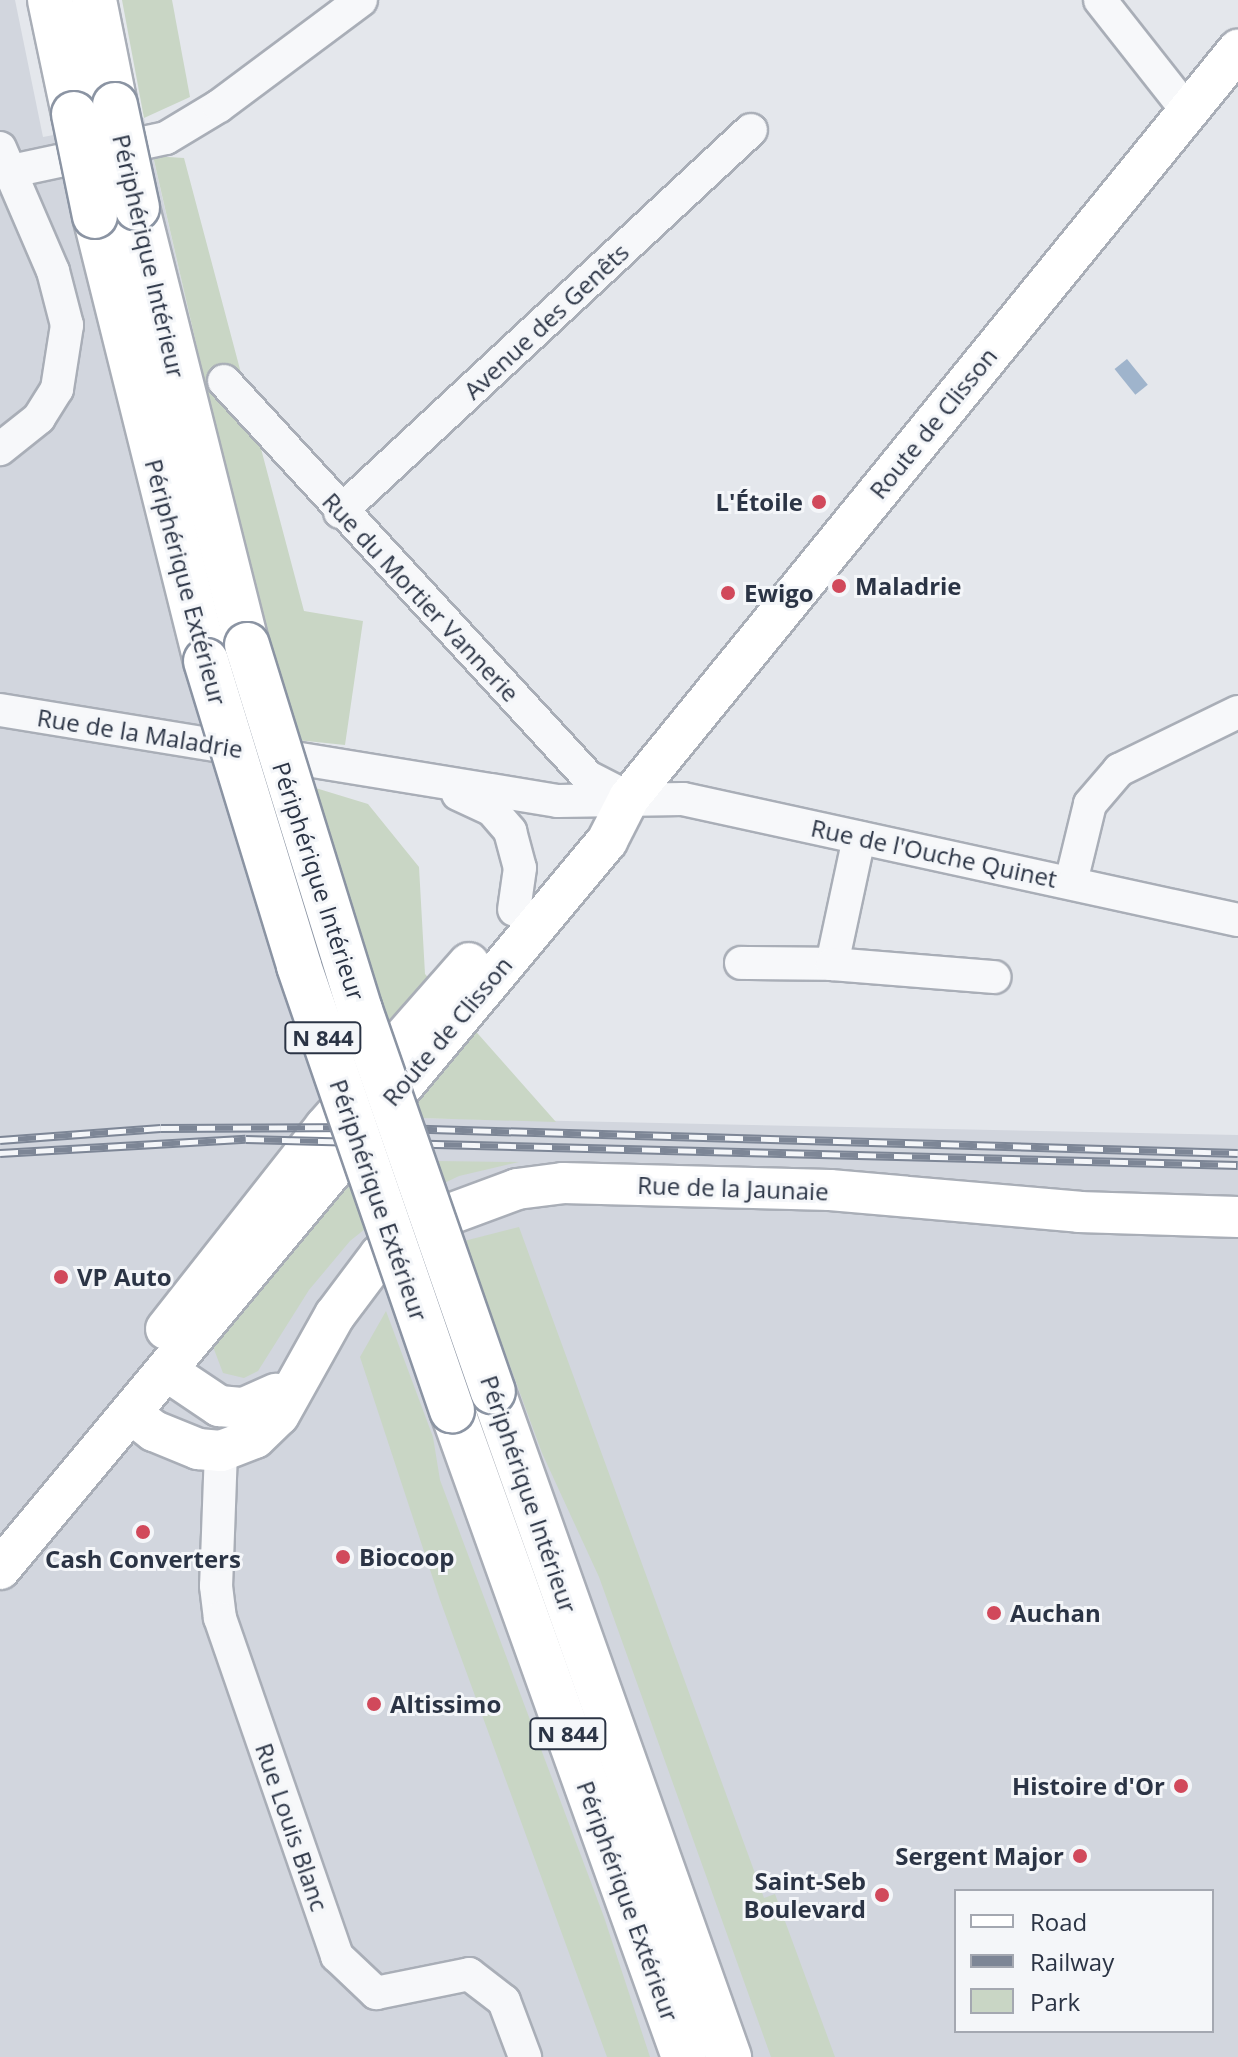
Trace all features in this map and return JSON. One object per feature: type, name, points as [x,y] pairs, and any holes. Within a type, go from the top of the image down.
[{"type":"highway","name":"Périphérique Extérieur","points":[[50,0],[94,109],[95,216],[206,661],[303,979],[452,1410],[684,2057]]},
{"type":"highway","name":"Périphérique Intérieur","points":[[94,0],[94,109],[137,208],[247,645],[360,1010],[729,2057]]},
{"type":"main road","name":"Route de Clisson","points":[[0,1532],[137,1392],[607,841],[629,798],[1238,50]]},
{"type":"main road","name":"Route de Clisson","points":[[0,1569],[273,1215],[280,1205],[281,1182],[586,823],[629,798]]},
{"type":"main road","name":"Rue de la Jaunaie","points":[[221,1451],[238,1421],[261,1418],[291,1381],[360,1279],[402,1235],[517,1189],[563,1183],[830,1190],[1079,1212],[1238,1217]]},
{"type":"main road","points":[[137,1392],[244,1408],[291,1381]]},
{"type":"main road","points":[[137,1392],[185,1445],[221,1451]]},
{"type":"street","points":[[0,449],[39,418],[57,389],[67,336],[61,293],[6,160],[166,138],[219,106],[361,0]]},
{"type":"street","points":[[1100,0],[1188,112]]},
{"type":"street","name":"Avenue des Genêts","points":[[340,512],[751,130]]},
{"type":"street","name":"Rue du Mortier Vannerie","points":[[224,381],[340,512],[588,777],[629,798]]},
{"type":"street","name":"Rue de la Maladrie","points":[[0,710],[568,802],[629,798]]},
{"type":"street","points":[[1071,882],[1090,804],[1119,770],[1238,712]]},
{"type":"street","name":"Rue de la Maladrie","points":[[421,780],[479,802],[510,831],[520,868],[514,910]]},
{"type":"street","name":"Rue de l'Ouche Quinet","points":[[629,798],[683,799],[1238,920]]},
{"type":"street","points":[[832,964],[859,838]]},
{"type":"street","points":[[741,963],[832,964],[994,977]]},
{"type":"street","name":"Rue Louis Blanc","points":[[221,1451],[216,1586],[220,1618],[337,1956],[376,1993],[469,1974],[504,2001],[525,2057]]},
{"type":"shaded area","points":[[0,0],[15,0],[43,137],[144,118],[229,487],[309,786],[418,1118],[1238,1135],[1238,2057],[0,2057]]},
{"type":"green space","points":[[122,0],[172,0],[190,97],[144,118]]},
{"type":"green space","points":[[153,156],[184,158],[304,611],[363,621],[345,745],[297,740],[229,487]]},
{"type":"green space","points":[[309,786],[368,804],[419,867],[425,974],[556,1122],[418,1118]]},
{"type":"green space","points":[[362,1160],[519,1162],[459,1176],[390,1209],[350,1241],[309,1290],[258,1371],[244,1378],[223,1373],[212,1344]]},
{"type":"green space","points":[[519,1227],[764,1898],[775,1894],[835,2057],[771,2057],[599,1577],[542,1453],[464,1241]]},
{"type":"green space","points":[[386,1311],[433,1437],[440,1480],[604,1917],[650,2057],[607,2057],[440,1600],[360,1357]]},
{"type":"water","points":[[1127,359],[1148,385],[1135,395],[1115,369]]},
{"type":"railway","points":[[0,1140],[161,1128],[365,1127],[1238,1153]]},
{"type":"railway","points":[[0,1153],[246,1139],[1238,1165]]},
{"type":"place","name":"L'Étoile","points":[[819,502]]},
{"type":"place","name":"Maladrie","points":[[839,586]]},
{"type":"place","name":"Ewigo","points":[[728,593]]},
{"type":"place","name":"VP Auto","points":[[61,1277]]},
{"type":"place","name":"Cash Converters","points":[[143,1532]]},
{"type":"place","name":"Biocoop","points":[[343,1557]]},
{"type":"place","name":"Auchan","points":[[994,1613]]},
{"type":"place","name":"Altissimo","points":[[374,1704]]},
{"type":"place","name":"Histoire d'Or","points":[[1181,1786]]},
{"type":"place","name":"Sergent Major","points":[[1080,1856]]},
{"type":"place","name":"Saint-Seb Boulevard","points":[[882,1895]]}]
